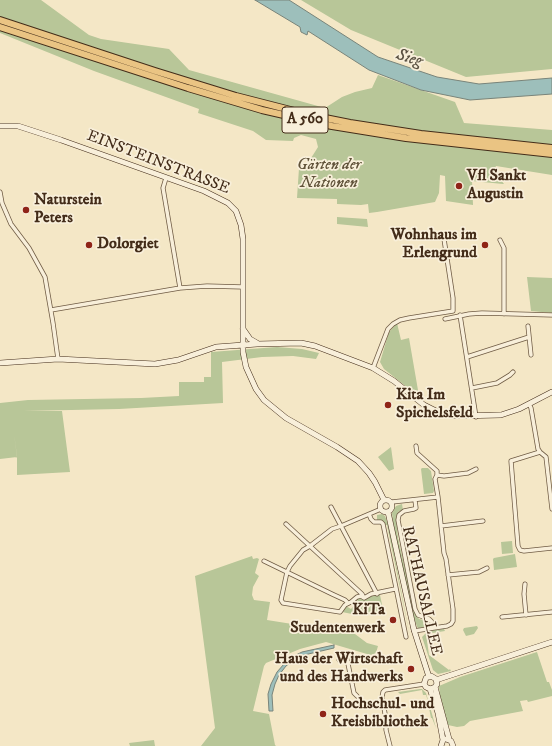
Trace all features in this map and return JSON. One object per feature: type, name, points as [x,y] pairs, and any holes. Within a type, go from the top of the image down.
[{"type":"highway","name":"A 560","points":[[0,20],[236,96],[310,115],[421,134],[552,148]]},
{"type":"highway","name":"A 560","points":[[0,26],[188,88],[262,110],[332,126],[406,138],[552,154]]},
{"type":"street","name":"EINSTEINSTRASSE","points":[[0,126],[18,126],[73,144],[220,198],[228,203],[236,211],[241,225],[243,345]]},
{"type":"street","points":[[166,178],[163,188],[180,288]]},
{"type":"street","points":[[0,192],[2,203],[11,224],[30,248],[45,277],[58,359]]},
{"type":"street","points":[[373,368],[388,329],[393,324],[400,320],[409,318],[453,311],[453,298],[444,239]]},
{"type":"street","points":[[500,240],[504,248],[504,314]]},
{"type":"street","points":[[51,310],[180,288],[207,286],[243,287]]},
{"type":"street","points":[[445,319],[482,312],[552,315]]},
{"type":"street","points":[[460,315],[476,416]]},
{"type":"street","points":[[528,326],[531,355]]},
{"type":"street","points":[[243,328],[250,339],[257,344]]},
{"type":"street","points":[[467,357],[529,337]]},
{"type":"street","points":[[0,363],[58,359],[155,364],[178,360],[216,347],[301,343],[315,346],[373,368],[394,381],[418,401],[433,410],[452,416],[501,415],[515,411],[552,392]]},
{"type":"street","points":[[243,345],[244,357],[251,379],[264,400],[286,418],[337,447],[358,461],[369,473],[384,500]]},
{"type":"street","points":[[472,388],[497,383],[514,372]]},
{"type":"street","points":[[529,404],[537,443],[540,452],[546,457],[552,508]]},
{"type":"street","points":[[414,631],[447,626],[453,621],[435,479],[437,471],[417,453],[416,446]]},
{"type":"street","points":[[540,452],[511,462],[518,546],[520,550],[524,551],[552,548]]},
{"type":"street","points":[[437,475],[444,476],[468,473],[476,469]]},
{"type":"street","points":[[547,470],[552,470]]},
{"type":"street","points":[[384,500],[389,500],[392,502],[438,497]]},
{"type":"street","points":[[381,509],[380,505],[384,500]]},
{"type":"street","name":"RATHAUSALLEE","points":[[415,500],[416,508],[404,511],[399,515],[398,520],[415,609],[418,616],[429,619],[432,622],[433,628]]},
{"type":"street","points":[[381,509],[388,512],[392,508],[392,502]]},
{"type":"street","points":[[331,507],[377,594]]},
{"type":"street","points":[[381,509],[341,526],[332,528],[303,550],[287,572],[281,600],[284,603],[340,612],[348,603],[357,597],[361,596],[364,598],[371,594],[377,594],[395,589]]},
{"type":"street","name":"RATHAUSALLEE","points":[[388,512],[414,631],[428,677]]},
{"type":"street","points":[[369,514],[374,522],[381,522],[383,524],[395,589],[406,637]]},
{"type":"street","points":[[442,526],[483,521]]},
{"type":"street","points":[[286,524],[362,594],[364,598]]},
{"type":"street","points":[[264,561],[345,600],[348,603]]},
{"type":"street","points":[[448,576],[479,572],[487,568]]},
{"type":"street","points":[[525,584],[524,594],[526,615]]},
{"type":"street","points":[[502,616],[552,612]]},
{"type":"street","points":[[390,746],[386,730],[386,719],[382,697],[385,690],[424,684],[426,687],[432,688],[437,684],[436,680],[552,642]]},
{"type":"street","points":[[339,660],[347,659],[354,693],[357,696]]},
{"type":"street","name":"RATHAUSALLEE","points":[[428,677],[434,677],[436,680]]},
{"type":"street","name":"RATHAUSALLEE","points":[[424,684],[428,677]]},
{"type":"street","points":[[432,688],[446,740]]},
{"type":"street","points":[[441,746],[446,740]]},
{"type":"street","points":[[446,740],[452,742],[453,746]]},
{"type":"green space","name":"Gärten der Nationen","points":[[0,0],[41,0],[89,35],[101,39],[169,49],[189,70],[325,108],[342,97],[372,88],[378,75],[455,102],[464,123],[552,130],[552,175],[496,166],[494,171],[504,184],[472,181],[473,205],[446,201],[445,176],[440,175],[439,193],[435,202],[377,212],[369,213],[368,204],[337,204],[337,199],[297,198],[299,168],[309,161],[318,147],[316,139],[301,135],[294,138],[293,141],[266,140],[253,131],[198,113],[199,109],[94,71],[0,33]]},
{"type":"green space","points":[[301,0],[552,0],[552,69],[466,77],[351,30]]},
{"type":"green space","points":[[337,217],[367,219],[368,227],[337,224]]},
{"type":"green space","points":[[527,277],[552,278],[552,313],[531,311]]},
{"type":"green space","points":[[397,323],[401,340],[409,338],[419,396],[384,369],[380,362],[389,332]]},
{"type":"green space","points":[[277,347],[302,349],[319,353],[316,359],[293,356],[262,357],[222,362],[223,403],[119,409],[23,411],[62,411],[70,472],[17,475],[17,457],[0,459],[0,403],[28,400],[179,396],[179,382],[204,382],[204,377],[211,377],[211,352]]},
{"type":"green space","points":[[391,447],[394,469],[389,471],[378,457]]},
{"type":"green space","points":[[422,468],[428,468],[431,471],[433,493],[424,494]]},
{"type":"green space","points":[[402,504],[403,510],[398,512],[396,518],[398,538],[416,615],[419,619],[430,621],[428,627],[417,627],[408,598],[392,513],[396,506]]},
{"type":"green space","points":[[382,514],[385,516],[389,527],[410,637],[387,525],[384,525],[383,521],[377,520],[377,515]]},
{"type":"green space","points":[[512,541],[513,553],[502,554],[501,542]]},
{"type":"green space","points":[[515,554],[517,567],[494,570],[494,558]]},
{"type":"green space","points":[[252,556],[253,559],[259,559],[255,573],[259,576],[253,587],[252,595],[254,600],[270,602],[267,620],[355,634],[367,643],[378,646],[376,653],[368,656],[367,654],[326,642],[300,649],[266,663],[253,711],[269,714],[276,746],[201,746],[215,728],[195,576]]},
{"type":"green space","points":[[373,595],[380,595],[384,614],[378,613],[362,616],[342,612],[346,606],[351,609],[358,601],[356,599],[365,599]]},
{"type":"green space","points":[[477,626],[478,628],[474,634],[466,636],[463,630],[464,628]]},
{"type":"green space","points":[[444,629],[445,631],[426,634],[429,655],[451,671],[438,674],[433,670],[422,637],[428,631]]},
{"type":"green space","points":[[537,652],[547,682],[549,682],[552,690],[552,696],[528,702],[527,700],[520,701],[523,711],[470,721],[464,726],[457,727],[448,725],[440,697],[439,686],[460,677]]},
{"type":"green space","points":[[422,689],[426,693],[436,728],[431,718],[426,695],[423,695],[422,690],[400,694],[398,692]]},
{"type":"green space","points":[[154,740],[155,746],[130,746],[129,743]]},
{"type":"water","points":[[255,0],[289,0],[378,57],[437,77],[479,84],[552,78],[552,94],[470,100],[421,90],[369,70],[308,31],[307,35],[301,32],[300,27]]},
{"type":"water","points":[[334,645],[334,648],[304,655],[295,659],[286,666],[279,675],[275,684],[272,695],[273,711],[269,711],[268,694],[271,684],[277,672],[284,664],[302,652]]},
{"type":"place","name":"Vfl Sankt Augustin","points":[[459,186]]},
{"type":"place","name":"Naturstein Peters","points":[[26,210]]},
{"type":"place","name":"Dolorgiet","points":[[89,245]]},
{"type":"place","name":"Wohnhaus im Erlengrund","points":[[485,245]]},
{"type":"place","name":"Kita Im Spichelsfeld","points":[[388,405]]},
{"type":"place","name":"KiTa Studentenwerk","points":[[393,620]]},
{"type":"place","name":"Haus der Wirtschaft und des Handwerks","points":[[411,669]]},
{"type":"place","name":"Hochschul- und Kreisbibliothek","points":[[323,714]]},
{"type":"water label","name":"Sieg","points":[[409,59]]}]
